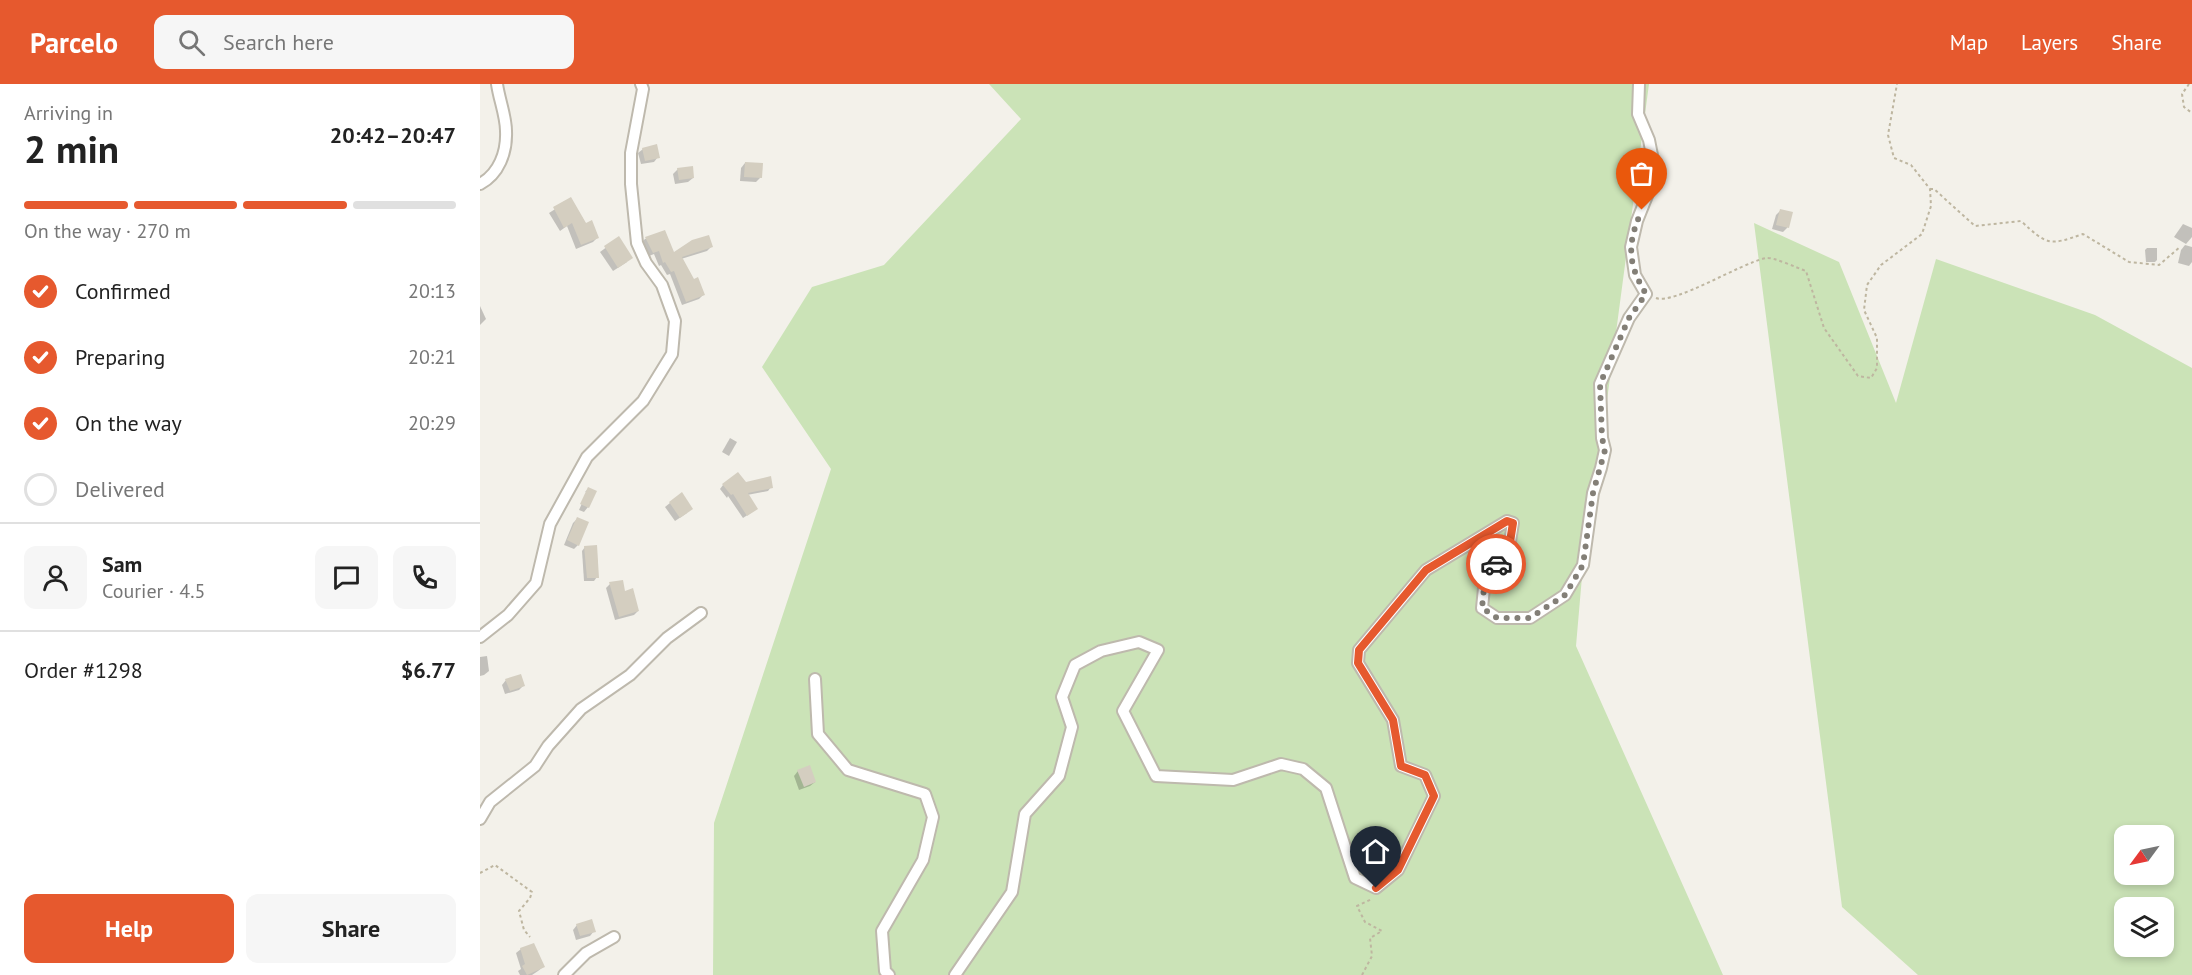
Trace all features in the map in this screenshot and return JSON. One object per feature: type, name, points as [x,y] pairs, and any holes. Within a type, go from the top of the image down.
[{"type":"street","points":[[480,184],[486,181],[502,161],[507,130],[497,84]]},
{"type":"street","points":[[480,637],[508,615],[536,584],[550,524],[587,457],[644,401],[672,354],[675,321],[662,285],[646,263],[637,243],[631,184],[631,153],[643,89],[641,84]]},
{"type":"street","points":[[955,975],[1012,892],[1025,813],[1059,776],[1072,727],[1062,697],[1075,665],[1101,651],[1138,642],[1158,650],[1124,711],[1156,776],[1233,780],[1281,764],[1303,769],[1326,788],[1355,878],[1376,888],[1398,870],[1434,796],[1425,775],[1401,766],[1393,720],[1358,663],[1359,650],[1426,570],[1507,521],[1513,523],[1509,548],[1485,578],[1482,608],[1497,618],[1530,618],[1565,595],[1583,565],[1593,493],[1605,450],[1602,438],[1600,384],[1629,318],[1646,294],[1635,275],[1631,247],[1637,221],[1651,190],[1655,170],[1649,140],[1638,114],[1639,84]]},
{"type":"street","points":[[480,819],[490,802],[535,766],[548,746],[581,709],[630,675],[667,638],[701,613]]},
{"type":"street","points":[[815,679],[818,734],[848,770],[925,795],[933,816],[923,860],[882,931],[885,971],[890,975]]},
{"type":"street","points":[[564,975],[586,953],[614,937]]},
{"type":"path","points":[[1646,294],[1661,300],[1681,295],[1723,274],[1768,258],[1806,271],[1824,328],[1858,376],[1871,378],[1877,368],[1877,338],[1864,310],[1867,285],[1881,265],[1922,234],[1931,206],[1930,189],[1911,165],[1894,158],[1888,135],[1897,84]]},
{"type":"path","points":[[2189,84],[2182,94],[2184,107],[2192,113]]},
{"type":"path","points":[[1930,189],[1934,189],[1975,226],[2021,221],[2042,240],[2058,242],[2082,234],[2129,262],[2159,265],[2180,247]]},
{"type":"path","points":[[480,873],[495,865],[532,892],[519,911],[524,930],[530,937]]},
{"type":"path","points":[[1362,975],[1372,956],[1370,938],[1382,932],[1365,922],[1357,906],[1373,899]]},
{"type":"green space","points":[[989,84],[1649,84],[1583,565],[1576,646],[1723,975],[713,975],[714,823],[831,469],[762,367],[812,287],[884,265],[1021,119]]},
{"type":"green space","points":[[1754,223],[1839,262],[1896,403],[1936,259],[2095,315],[2192,368],[2192,975],[1918,975],[1842,907]]},
{"type":"building","points":[[657,144],[660,158],[645,161],[642,148]]},
{"type":"building","points":[[745,162],[763,163],[762,178],[744,177]]},
{"type":"building","points":[[693,166],[694,178],[679,180],[677,168]]},
{"type":"building","points":[[571,197],[586,223],[592,220],[599,238],[581,245],[572,223],[564,228],[553,207]]},
{"type":"building","points":[[1780,209],[1793,212],[1789,228],[1776,225]]},
{"type":"building","points":[[665,230],[674,252],[692,240],[709,235],[713,247],[682,257],[694,279],[698,277],[705,295],[686,302],[674,271],[671,272],[665,262],[663,263],[659,251],[653,253],[645,237]]},
{"type":"building","points":[[619,236],[633,258],[618,268],[604,246]]},
{"type":"building","points":[[738,472],[746,482],[771,476],[773,488],[748,493],[758,509],[747,516],[733,494],[731,495],[722,484]]},
{"type":"building","points":[[588,487],[597,491],[589,508],[580,504]]},
{"type":"building","points":[[682,492],[693,509],[680,518],[669,502]]},
{"type":"building","points":[[577,517],[589,522],[579,546],[567,540]]},
{"type":"building","points":[[597,545],[599,578],[587,578],[584,546]]},
{"type":"building","points":[[623,580],[625,591],[633,588],[639,611],[619,617],[609,582]]},
{"type":"building","points":[[521,674],[525,686],[510,691],[505,679]]},
{"type":"building","points":[[810,765],[816,782],[804,787],[797,770]]},
{"type":"building","points":[[592,919],[596,932],[580,936],[576,924]]},
{"type":"building","points":[[534,943],[545,967],[527,975],[522,966],[525,964],[520,948]]},
{"type":"way so far","points":[[1496,564],[1485,578],[1482,608],[1497,618],[1530,618],[1565,595],[1583,565],[1593,493],[1605,450],[1602,438],[1600,384],[1629,318],[1646,294],[1635,275],[1631,247],[1642,210]]},
{"type":"route","points":[[1376,888],[1398,870],[1434,796],[1425,775],[1401,766],[1393,720],[1358,663],[1359,650],[1426,570],[1507,521],[1513,523],[1509,548],[1496,564]]}]
